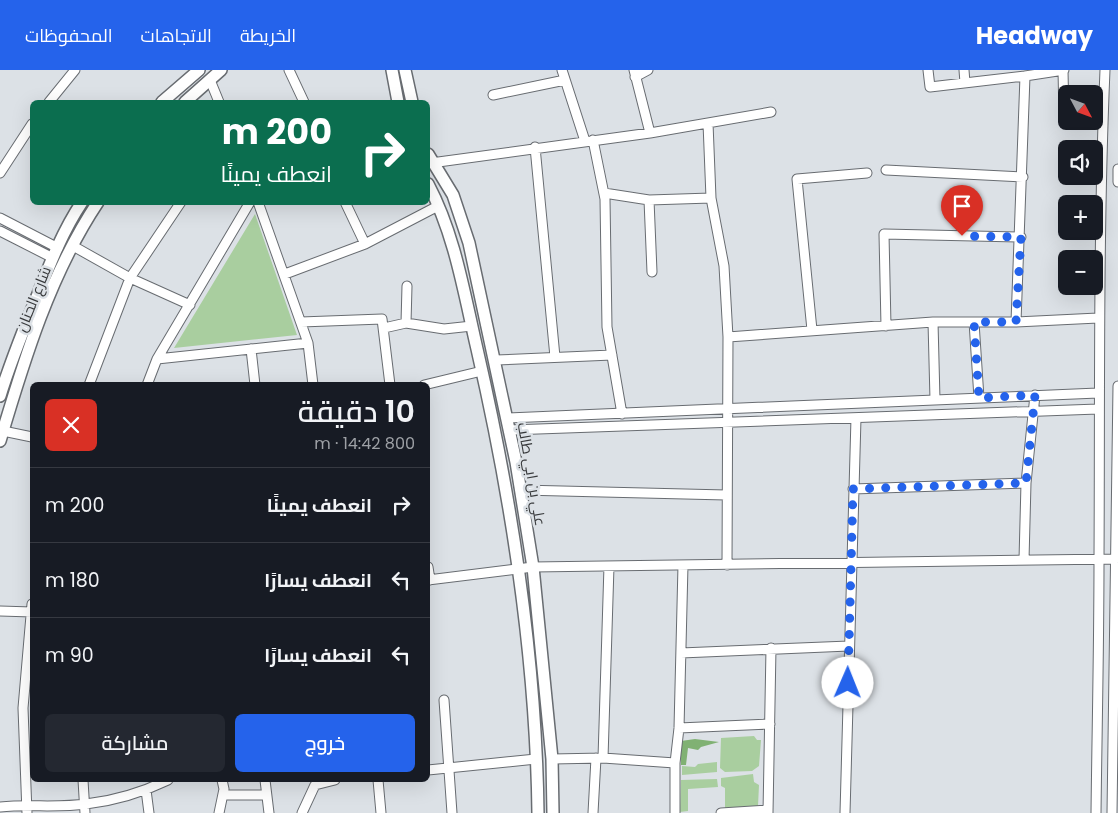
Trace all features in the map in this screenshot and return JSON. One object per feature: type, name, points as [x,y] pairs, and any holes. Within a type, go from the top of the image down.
[{"type":"main road","points":[[164,100],[199,70]]},
{"type":"main road","points":[[187,100],[222,70]]},
{"type":"main road","points":[[392,70],[398,100]]},
{"type":"main road","points":[[405,70],[412,100]]},
{"type":"main road","name":"علي بن ابي طالب","points":[[430,159],[447,184],[462,218],[496,360],[510,430],[533,567],[552,759],[553,813]]},
{"type":"main road","name":"علي بن ابي طالب","points":[[430,188],[449,229],[482,371],[511,518],[528,646],[538,813]]},
{"type":"main road","name":"شارع الحنان","points":[[0,396],[8,369],[56,253],[70,221],[80,205]]},
{"type":"main road","name":"شارع الحنان","points":[[2,436],[20,374],[55,284],[82,226],[96,205]]},
{"type":"street","points":[[51,100],[75,70]]},
{"type":"street","points":[[289,70],[303,100]]},
{"type":"street","points":[[562,70],[589,140],[604,193],[607,327],[622,414]]},
{"type":"street","points":[[648,70],[635,73],[650,133]]},
{"type":"street","points":[[928,70],[930,88],[1064,70],[1064,85]]},
{"type":"street","points":[[964,70],[965,83]]},
{"type":"street","points":[[1103,125],[1105,70]]},
{"type":"street","points":[[1016,322],[1021,237],[1025,76]]},
{"type":"street","points":[[210,80],[218,100]]},
{"type":"street","points":[[493,95],[565,80]]},
{"type":"street","points":[[430,158],[650,133],[771,112]]},
{"type":"street","points":[[708,123],[711,198],[724,266],[728,336],[727,565]]},
{"type":"street","points":[[0,173],[30,127]]},
{"type":"street","points":[[1096,813],[1100,559],[1098,318],[1103,130]]},
{"type":"street","points":[[535,147],[555,358]]},
{"type":"street","points":[[886,170],[1023,177]]},
{"type":"street","points":[[1118,170],[1118,182]]},
{"type":"street","points":[[812,330],[797,179],[867,173]]},
{"type":"street","points":[[604,193],[649,200],[711,198]]},
{"type":"street","points":[[649,200],[652,272]]},
{"type":"street","points":[[91,382],[130,278],[179,205]]},
{"type":"street","points":[[148,382],[158,359],[248,205]]},
{"type":"street","points":[[259,205],[308,343],[313,382]]},
{"type":"street","points":[[346,205],[365,244]]},
{"type":"street","points":[[285,274],[365,244],[438,206]]},
{"type":"street","points":[[0,218],[56,253]]},
{"type":"street","points":[[0,231],[56,253]]},
{"type":"street","points":[[886,326],[884,234],[1021,237]]},
{"type":"street","points":[[73,246],[130,278],[190,305]]},
{"type":"street","points":[[406,323],[407,286]]},
{"type":"street","points":[[728,336],[933,322],[1016,322],[1098,318]]},
{"type":"street","points":[[300,322],[382,319],[390,382]]},
{"type":"street","points":[[933,322],[935,400]]},
{"type":"street","points":[[974,322],[979,398]]},
{"type":"street","points":[[384,328],[406,323],[444,329],[472,326]]},
{"type":"street","points":[[158,359],[308,343]]},
{"type":"street","points":[[251,349],[255,382]]},
{"type":"street","points":[[496,360],[612,355]]},
{"type":"street","points":[[430,384],[482,371]]},
{"type":"street","points":[[1112,813],[1115,756],[1118,386]]},
{"type":"street","points":[[507,418],[1098,393]]},
{"type":"street","points":[[1024,560],[1026,483],[1035,395]]},
{"type":"street","points":[[510,430],[729,424],[1034,410],[1098,409]]},
{"type":"street","points":[[845,813],[856,418]]},
{"type":"street","points":[[2,436],[30,437]]},
{"type":"street","points":[[853,489],[1026,483]]},
{"type":"street","points":[[521,490],[726,495]]},
{"type":"street","points":[[430,580],[533,567],[1116,559]]},
{"type":"street","points":[[593,813],[599,758],[608,566]]},
{"type":"street","points":[[674,813],[676,763],[680,728],[683,566]]},
{"type":"street","points":[[0,611],[30,610]]},
{"type":"street","points":[[26,808],[23,708],[30,632]]},
{"type":"street","points":[[681,653],[849,646]]},
{"type":"street","points":[[721,813],[768,811],[770,648]]},
{"type":"street","points":[[444,700],[452,813]]},
{"type":"street","points":[[23,708],[30,707]]},
{"type":"street","points":[[680,728],[770,724]]},
{"type":"street","points":[[552,759],[599,758],[676,763]]},
{"type":"street","points":[[430,770],[536,759]]},
{"type":"street","points":[[84,782],[85,809]]},
{"type":"street","points":[[0,807],[85,809],[146,790],[164,782]]},
{"type":"street","points":[[220,813],[224,788],[222,782]]},
{"type":"street","points":[[265,782],[270,813]]},
{"type":"street","points":[[302,813],[315,785],[327,782]]},
{"type":"street","points":[[378,782],[380,813]]},
{"type":"street","points":[[146,790],[149,813]]},
{"type":"street","points":[[223,795],[266,795]]},
{"type":"green space","points":[[255,214],[297,335],[174,348]]},
{"type":"green space","points":[[754,736],[757,740],[761,740],[759,766],[752,771],[725,772],[720,768],[721,738]]},
{"type":"green space","points":[[695,739],[719,742],[701,747],[698,750],[688,748],[686,765],[681,765],[681,741]]},
{"type":"green space","points":[[717,762],[717,772],[682,775],[682,766],[695,767],[698,764]]},
{"type":"green space","points":[[753,774],[754,782],[759,785],[758,806],[725,808],[725,788],[721,786],[721,778]]},
{"type":"green space","points":[[717,779],[718,787],[688,789],[688,811],[680,812],[681,780]]},
{"type":"route","points":[[848,683],[853,489],[1026,483],[1035,395],[979,398],[974,322],[1016,322],[1021,237],[962,236]]}]
